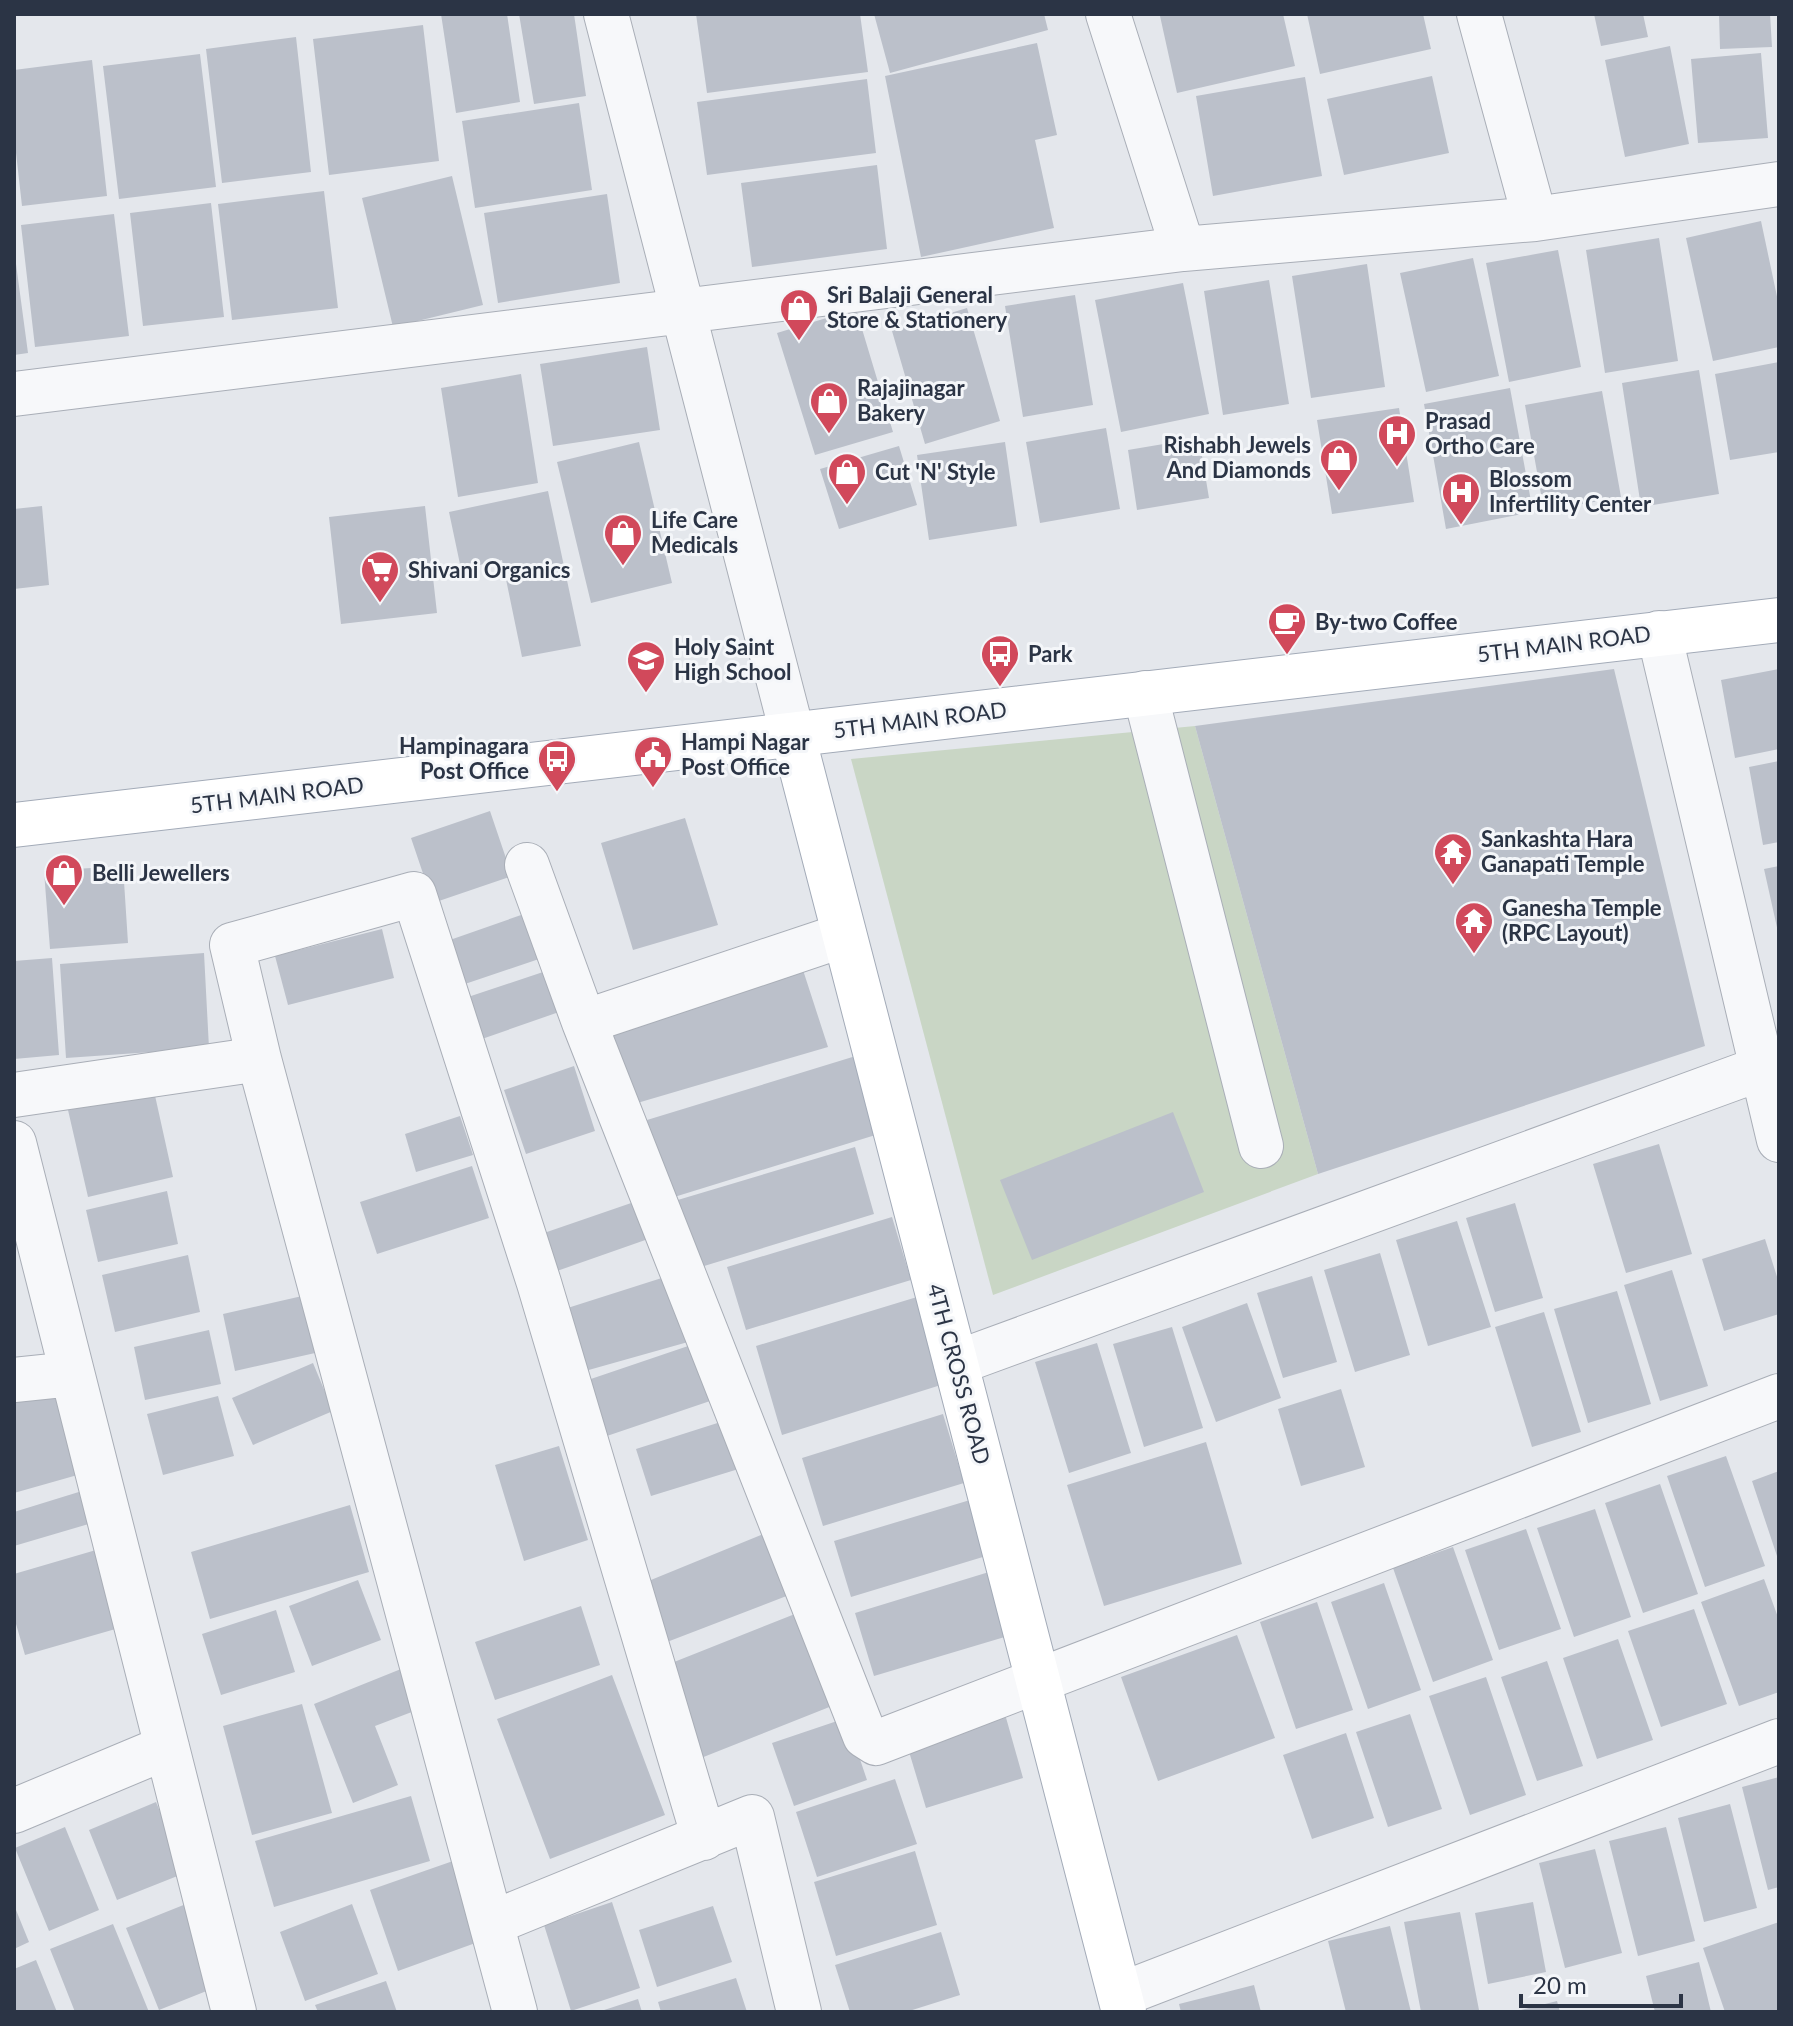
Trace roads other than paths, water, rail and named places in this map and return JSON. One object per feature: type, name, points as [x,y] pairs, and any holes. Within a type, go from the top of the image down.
[{"type":"main road","name":"5TH MAIN ROAD","points":[[14,825],[1779,620]]},
{"type":"main road","name":"4TH CROSS ROAD","points":[[793,736],[1122,2003]]},
{"type":"street","points":[[606,14],[793,736]]},
{"type":"street","points":[[1108,14],[1183,249]]},
{"type":"street","points":[[1479,14],[1535,219]]},
{"type":"street","points":[[14,394],[1183,249],[1535,219],[1779,184]]},
{"type":"street","points":[[1659,633],[1779,1140]]},
{"type":"street","points":[[1145,693],[1261,1146]]},
{"type":"street","points":[[527,865],[584,1022],[865,1736],[876,1743],[1779,1396]]},
{"type":"street","points":[[515,2012],[259,1059],[232,945],[414,894],[539,1283],[704,1838]]},
{"type":"street","points":[[584,1022],[844,935]]},
{"type":"street","points":[[14,1095],[259,1059]]},
{"type":"street","points":[[956,1363],[1762,1068]]},
{"type":"street","points":[[14,1143],[232,2011]]},
{"type":"street","points":[[14,1380],[72,1374]]},
{"type":"street","points":[[1122,2003],[1779,1741]]},
{"type":"street","points":[[14,1811],[167,1747]]},
{"type":"street","points":[[492,1923],[752,1817],[799,2012]]},
{"type":"place","name":"Sri Balaji General Store & Stationery","points":[[799,342]]},
{"type":"place","name":"Rajajinagar Bakery","points":[[829,435]]},
{"type":"place","name":"Prasad Ortho Care","points":[[1397,468]]},
{"type":"place","name":"Rishabh Jewels And Diamonds","points":[[1339,492]]},
{"type":"place","name":"Cut 'N' Style","points":[[847,506]]},
{"type":"place","name":"Blossom Infertility Center","points":[[1461,526]]},
{"type":"place","name":"Life Care Medicals","points":[[623,567]]},
{"type":"place","name":"Shivani Organics","points":[[380,604]]},
{"type":"place","name":"By-two Coffee","points":[[1287,656]]},
{"type":"place","name":"Park","points":[[1000,688]]},
{"type":"place","name":"Holy Saint High School","points":[[646,694]]},
{"type":"place","name":"Hampi Nagar Post Office","points":[[653,789]]},
{"type":"place","name":"Hampinagara Post Office","points":[[557,793]]},
{"type":"place","name":"Sankashta Hara Ganapati Temple","points":[[1453,886]]},
{"type":"place","name":"Belli Jewellers","points":[[64,907]]},
{"type":"place","name":"Ganesha Temple (RPC Layout)","points":[[1474,955]]}]
